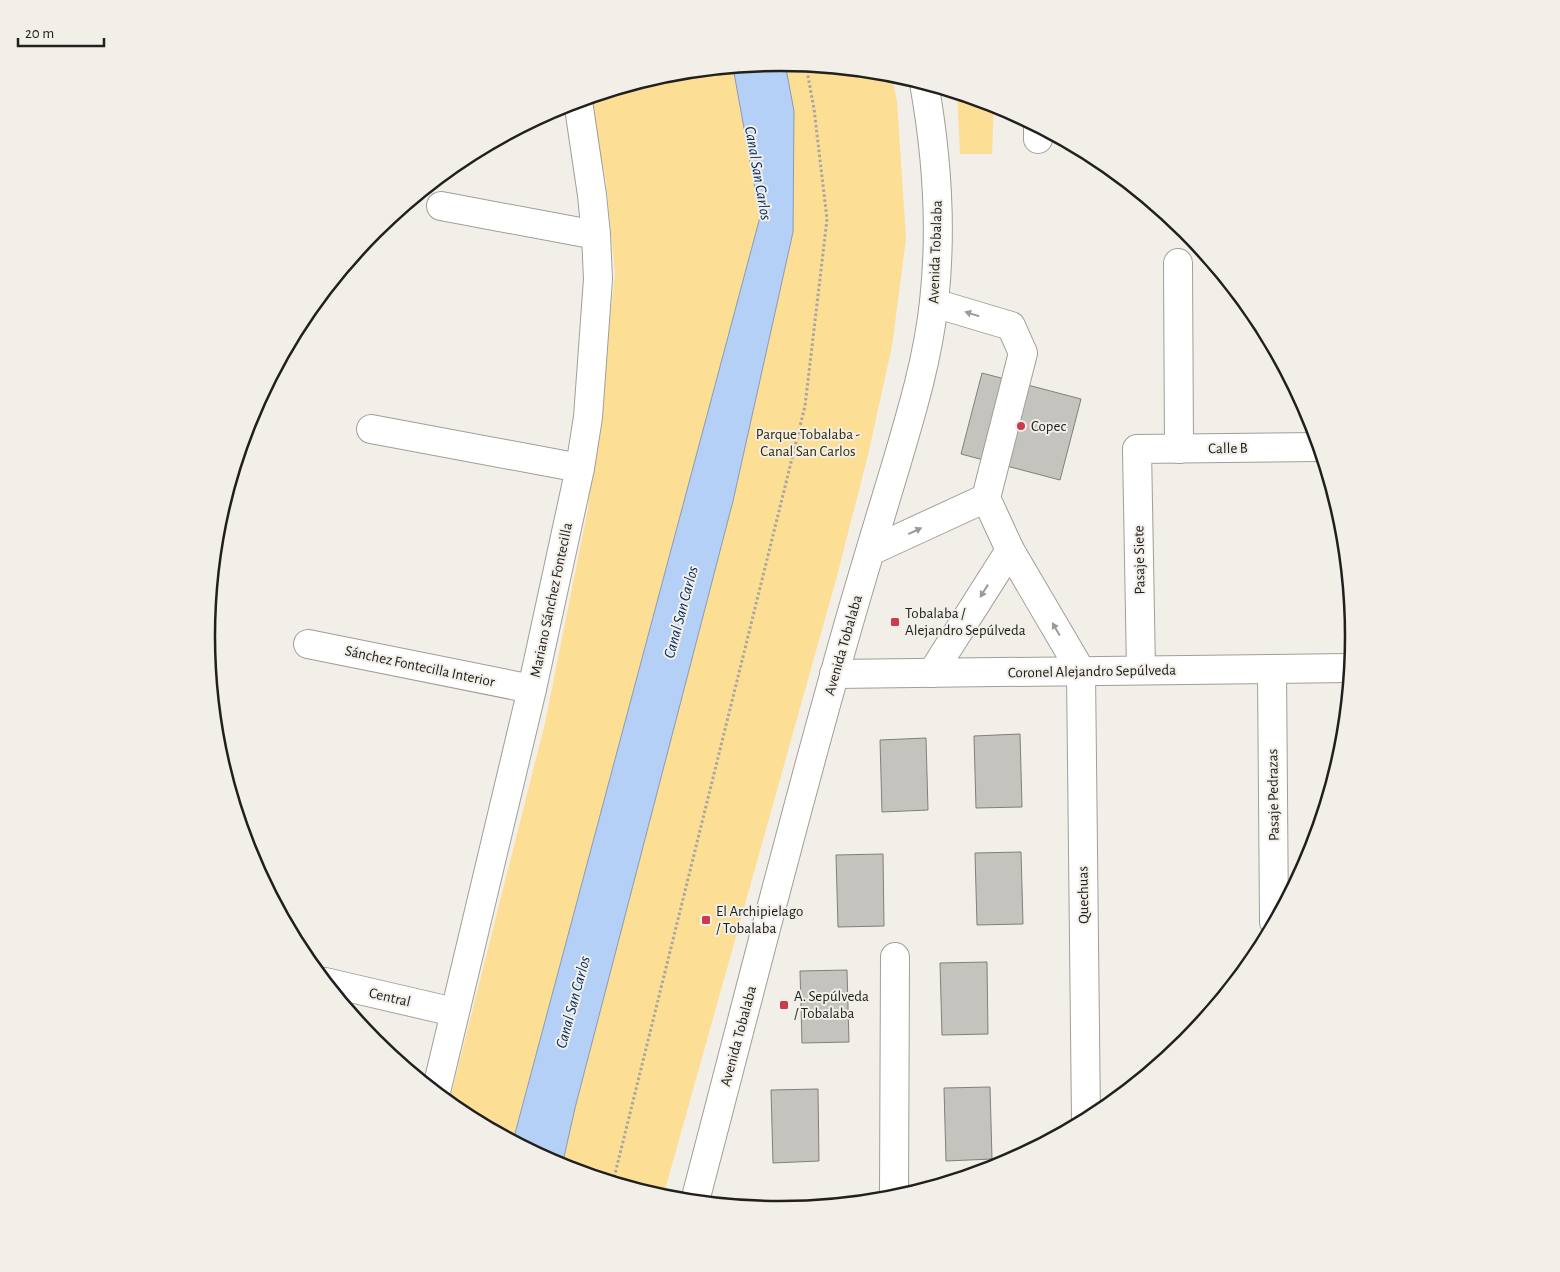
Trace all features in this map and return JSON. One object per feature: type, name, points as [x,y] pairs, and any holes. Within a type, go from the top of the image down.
[{"type":"street","name":"Avenida Tobalaba","points":[[697,1194],[834,674],[924,362],[934,303],[938,207],[935,160],[925,90]]},
{"type":"street","name":"Mariano Sánchez Fontecilla","points":[[438,1085],[532,689],[580,468],[588,417],[598,279],[596,235],[579,108]]},
{"type":"street","points":[[441,206],[596,235]]},
{"type":"street","points":[[1178,263],[1179,448]]},
{"type":"street","points":[[934,303],[1011,326],[1023,353],[986,498],[1010,550],[1081,671]]},
{"type":"street","points":[[372,429],[580,468]]},
{"type":"street","name":"Calle B","points":[[1137,449],[1312,447]]},
{"type":"street","name":"Pasaje Siete","points":[[1137,449],[1142,670]]},
{"type":"street","points":[[871,551],[986,498]]},
{"type":"street","points":[[932,673],[1010,550]]},
{"type":"street","name":"Sánchez Fontecilla Interior","points":[[308,644],[532,689]]},
{"type":"street","name":"Coronel Alejandro Sepúlveda","points":[[834,674],[1344,668]]},
{"type":"street","name":"Pasaje Pedrazas","points":[[1272,669],[1274,909]]},
{"type":"street","name":"Quechuas","points":[[1081,671],[1089,1109]]},
{"type":"street","points":[[894,1189],[895,957]]},
{"type":"street","name":"Central","points":[[336,984],[454,1012]]},
{"type":"path","points":[[614,1176],[805,406],[827,219],[814,109],[807,72]]},
{"type":"green space","name":"Parque Tobalaba - Canal San Carlos","points":[[787,71],[817,72],[893,83],[897,101],[906,239],[892,346],[868,455],[837,576],[665,1189],[598,1171],[564,1158],[575,1108],[733,501],[793,232],[794,111]]},
{"type":"green space","points":[[734,73],[760,217],[515,1134],[451,1095],[545,723],[588,508],[615,274],[606,181],[589,104],[634,90],[670,82]]},
{"type":"green space","points":[[957,100],[994,113],[992,154],[960,154]]},
{"type":"water","name":"Canal San Carlos","points":[[787,71],[794,111],[793,232],[733,501],[575,1108],[564,1158],[515,1134],[760,217],[734,73]]},
{"type":"building","name":"Copec","points":[[982,373],[1081,399],[1060,480],[961,454]]},
{"type":"building","points":[[1020,734],[1022,807],[976,808],[974,736]]},
{"type":"building","points":[[926,738],[928,810],[882,812],[880,740]]},
{"type":"building","points":[[1021,852],[1023,924],[977,925],[975,853]]},
{"type":"building","points":[[883,854],[884,926],[838,927],[836,855]]},
{"type":"building","points":[[987,962],[988,1034],[942,1035],[940,963]]},
{"type":"building","points":[[847,970],[849,1042],[802,1043],[800,971]]},
{"type":"building","points":[[990,1087],[992,1159],[946,1161],[944,1088]]},
{"type":"building","points":[[818,1089],[819,1161],[773,1163],[771,1090]]},
{"type":"place","name":"Copec","points":[[1021,426]]},
{"type":"place","name":"Tobalaba / Alejandro Sepúlveda","points":[[895,622]]},
{"type":"place","name":"El Archipielago / Tobalaba","points":[[706,920]]},
{"type":"place","name":"A. Sepúlveda / Tobalaba","points":[[784,1005]]}]
